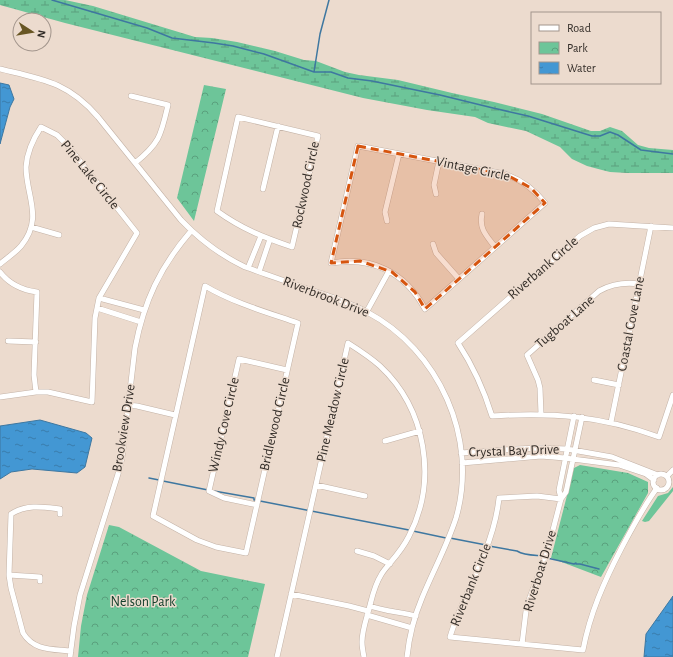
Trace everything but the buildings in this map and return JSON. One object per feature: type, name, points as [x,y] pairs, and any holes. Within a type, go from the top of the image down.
[{"type":"street","name":"Riverbrook Drive","points":[[0,69],[42,79],[64,88],[92,109],[181,220],[191,231],[213,249],[232,261],[248,268],[339,299],[367,311],[405,338],[430,368],[446,395],[452,410],[459,437],[462,472],[460,493],[453,527],[421,599],[412,628],[407,657]]},
{"type":"street","points":[[131,96],[168,105],[164,126],[158,141],[148,153],[135,163]]},
{"type":"street","name":"Rockwood Circle","points":[[238,117],[318,136],[292,247],[261,236],[238,225],[217,211],[238,117]]},
{"type":"street","points":[[263,189],[278,126]]},
{"type":"street","name":"Pine Lake Circle","points":[[0,264],[21,247],[31,227],[33,211],[27,175],[27,162],[32,141],[41,127],[56,135],[68,146],[137,233],[99,298],[95,318],[92,402],[48,392],[36,392],[0,397]]},
{"type":"street","name":"Vintage Circle","points":[[358,146],[399,154],[505,174],[531,188],[545,202],[425,309],[415,292],[407,283],[389,270],[360,261],[331,263],[358,146]]},
{"type":"street","points":[[387,221],[385,212],[399,154]]},
{"type":"street","points":[[436,194],[434,185],[439,162]]},
{"type":"street","points":[[482,214],[482,228],[486,236],[495,246]]},
{"type":"street","name":"Riverbank Circle","points":[[673,228],[609,224],[586,232],[458,343],[476,373],[492,416],[541,414],[574,416],[611,422],[659,436],[673,395]]},
{"type":"street","name":"Coastal Cove Lane","points":[[611,422],[651,226]]},
{"type":"street","points":[[31,227],[59,235]]},
{"type":"street","name":"Brookview Drive","points":[[70,657],[80,595],[122,458],[135,348],[144,310],[165,266],[182,241],[191,231]]},
{"type":"street","points":[[248,268],[261,236]]},
{"type":"street","points":[[259,272],[270,239]]},
{"type":"street","points":[[433,244],[436,253],[459,279]]},
{"type":"street","points":[[257,246],[266,250]]},
{"type":"street","points":[[367,311],[389,270]]},
{"type":"street","points":[[0,272],[14,285],[29,291],[37,292],[34,375],[36,392]]},
{"type":"street","name":"Tugboat Lane","points":[[541,414],[540,388],[527,354],[606,287],[620,283],[639,284]]},
{"type":"street","name":"Bridlewood Circle","points":[[205,286],[237,302],[298,322],[246,553],[212,546],[197,540],[153,516],[175,415],[205,286]]},
{"type":"street","points":[[99,298],[144,310]]},
{"type":"street","points":[[109,312],[112,302]]},
{"type":"street","points":[[97,308],[141,322]]},
{"type":"street","points":[[8,341],[36,342]]},
{"type":"street","name":"Pine Meadow Circle","points":[[277,657],[348,343],[371,358],[400,389],[412,410],[420,431],[425,463],[424,488],[419,512],[409,535],[398,554],[382,573],[375,587],[362,635],[364,657]]},
{"type":"street","name":"Windy Cove Circle","points":[[256,505],[224,498],[209,491],[238,359],[287,370]]},
{"type":"street","points":[[594,380],[619,385]]},
{"type":"street","points":[[128,405],[175,415]]},
{"type":"street","points":[[561,499],[559,490],[574,416]]},
{"type":"street","points":[[561,499],[566,492],[582,417]]},
{"type":"street","points":[[385,441],[420,431]]},
{"type":"street","name":"Crystal Bay Drive","points":[[461,453],[539,448],[567,449],[612,457],[658,475]]},
{"type":"street","name":"Crystal Bay Drive","points":[[462,463],[541,456],[565,458],[619,465],[646,474],[654,480]]},
{"type":"street","points":[[667,476],[673,470]]},
{"type":"street","points":[[663,474],[667,476],[669,483],[663,490],[654,485],[654,480],[658,475],[663,474]]},
{"type":"street","points":[[316,485],[365,496]]},
{"type":"street","name":"Riverbank Circle","points":[[561,499],[538,496],[499,498],[494,523],[485,553],[459,610],[450,637],[583,650],[594,609],[608,574],[640,513],[657,488]]},
{"type":"street","name":"Riverboat Drive","points":[[522,644],[526,611],[547,553],[561,499]]},
{"type":"street","points":[[60,514],[60,509],[39,506],[26,507],[11,514],[9,575],[23,633],[30,643],[40,647],[71,651]]},
{"type":"street","points":[[357,551],[374,556],[390,564]]},
{"type":"street","points":[[9,575],[40,577],[40,581]]},
{"type":"street","points":[[291,594],[368,611],[389,610],[416,616]]},
{"type":"street","points":[[380,619],[383,610]]},
{"type":"street","points":[[368,611],[380,619],[412,628]]},
{"type":"highlighted area","points":[[358,146],[505,174],[531,188],[545,203],[425,309],[415,292],[392,272],[360,261],[331,263]]},
{"type":"green space","points":[[0,0],[65,0],[93,6],[195,37],[237,42],[304,60],[316,61],[345,72],[398,80],[494,102],[542,114],[591,131],[600,131],[610,127],[622,131],[638,145],[649,148],[673,150],[673,173],[610,172],[587,166],[572,159],[560,147],[526,131],[488,123],[475,117],[363,98],[65,23],[52,19],[52,12],[25,12],[0,5]]},
{"type":"green space","points":[[204,85],[226,89],[194,221],[177,198]]},
{"type":"green space","points":[[580,465],[628,473],[648,482],[648,493],[601,577],[551,558],[574,468]]},
{"type":"green space","points":[[673,487],[673,491],[649,521],[642,521],[658,496],[668,493]]},
{"type":"green space","name":"Nelson Park","points":[[109,525],[119,527],[201,571],[265,584],[248,657],[78,657],[81,626],[87,595]]},
{"type":"water","points":[[0,83],[9,85],[14,99],[10,107],[0,144]]},
{"type":"water","points":[[40,420],[86,433],[92,438],[85,467],[77,473],[32,469],[11,472],[0,479],[0,426]]},
{"type":"water","points":[[673,596],[673,657],[644,657],[646,634]]},
{"type":"waterway","points":[[52,0],[147,28],[172,38],[233,46],[264,54],[314,72],[331,72],[348,78],[372,81],[440,95],[528,116],[592,136],[600,136],[610,132],[618,135],[641,150],[673,154]]},
{"type":"waterway","points":[[314,72],[320,34],[329,0]]},
{"type":"waterway","points":[[149,478],[159,480]]},
{"type":"waterway","points":[[163,481],[208,490]]},
{"type":"waterway","points":[[214,491],[254,498],[254,500],[256,500]]},
{"type":"waterway","points":[[260,501],[409,530]]},
{"type":"waterway","points":[[413,531],[446,538]]},
{"type":"waterway","points":[[450,538],[486,545]]},
{"type":"waterway","points":[[489,546],[517,551],[527,555],[544,556]]},
{"type":"waterway","points":[[547,558],[599,569]]}]
